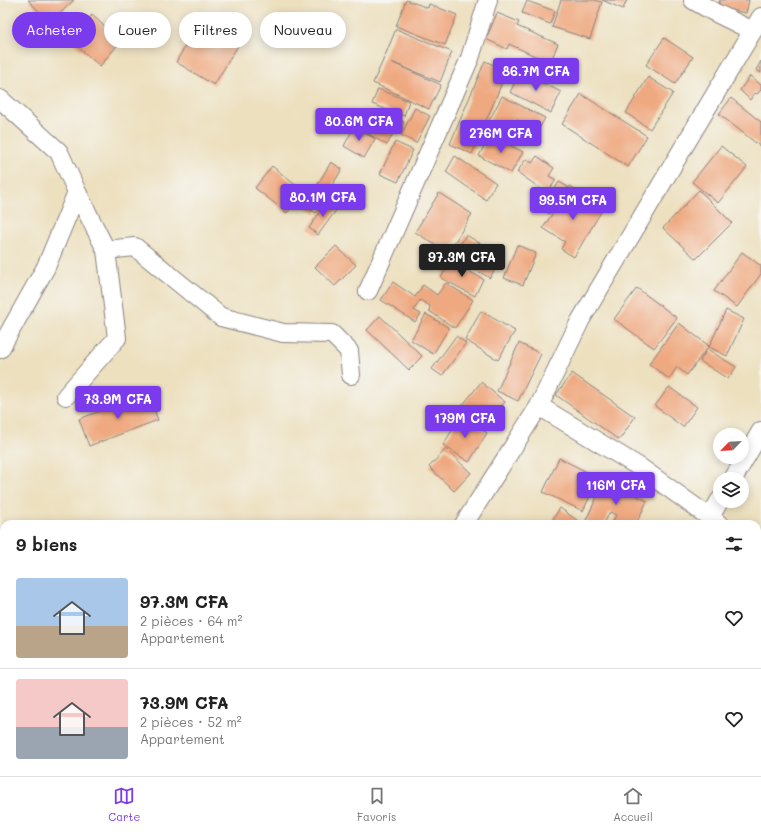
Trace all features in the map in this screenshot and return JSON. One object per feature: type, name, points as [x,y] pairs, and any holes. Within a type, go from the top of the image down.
[{"type":"street","points":[[368,291],[470,58],[488,0]]},
{"type":"street","points":[[467,520],[539,406],[580,321],[757,24],[714,12],[693,0]]},
{"type":"street","points":[[0,99],[59,152],[106,250],[117,338],[66,396]]},
{"type":"street","points":[[0,349],[46,267],[77,192]]},
{"type":"street","points":[[106,250],[135,247],[221,317],[283,334],[332,334],[349,351],[351,375]]},
{"type":"street","points":[[539,406],[641,468],[714,520]]},
{"type":"street","points":[[736,472],[761,431]]},
{"type":"street","points":[[715,520],[718,508]]},
{"type":"building","points":[[28,0],[74,0],[61,12],[39,12]]},
{"type":"building","points":[[406,0],[428,8],[429,4],[457,15],[445,45],[396,26]]},
{"type":"building","points":[[561,0],[594,0],[602,2],[590,39],[552,27]]},
{"type":"building","points":[[602,0],[627,0],[623,9]]},
{"type":"building","points":[[720,0],[749,0],[746,13],[718,7]]},
{"type":"building","points":[[527,1],[555,11],[550,24],[522,13]]},
{"type":"building","points":[[497,13],[519,22],[517,26],[558,44],[550,63],[509,44],[507,49],[486,39]]},
{"type":"building","points":[[96,19],[104,26],[104,48],[115,48],[100,66],[79,48],[96,48]]},
{"type":"building","points":[[396,29],[452,52],[440,82],[391,62],[441,85],[429,109],[373,83]]},
{"type":"building","points":[[664,38],[693,57],[675,84],[646,65]]},
{"type":"building","points":[[184,48],[237,48],[214,85],[176,62]]},
{"type":"building","points":[[485,61],[507,71],[472,154],[450,144]]},
{"type":"building","points":[[761,61],[761,73],[756,70]]},
{"type":"building","points":[[520,72],[561,92],[551,113],[510,92]]},
{"type":"building","points":[[750,76],[761,85],[761,90],[757,94],[754,93],[750,100],[740,90]]},
{"type":"building","points":[[648,77],[673,93],[650,129],[626,113]]},
{"type":"building","points":[[378,89],[409,101],[404,116],[372,104]]},
{"type":"building","points":[[581,94],[647,136],[628,167],[562,124]]},
{"type":"building","points":[[502,96],[545,118],[538,131],[517,120],[507,139],[485,129]]},
{"type":"building","points":[[731,98],[761,122],[761,147],[719,114]]},
{"type":"building","points":[[415,108],[430,116],[416,143],[401,135]]},
{"type":"building","points":[[380,111],[404,122],[401,131],[376,121]]},
{"type":"building","points":[[364,118],[393,134],[387,145],[358,128]]},
{"type":"building","points":[[354,127],[375,139],[364,158],[344,146]]},
{"type":"building","points":[[490,135],[523,152],[511,173],[479,156]]},
{"type":"building","points":[[395,142],[413,150],[398,182],[380,174]]},
{"type":"building","points":[[721,146],[747,167],[718,203],[692,182]]},
{"type":"building","points":[[455,156],[496,183],[486,200],[446,172]]},
{"type":"building","points":[[537,156],[554,168],[549,176],[556,180],[547,193],[517,172],[526,159],[532,163]]},
{"type":"building","points":[[331,162],[342,169],[326,196],[315,189]]},
{"type":"building","points":[[272,166],[304,192],[287,213],[255,188]]},
{"type":"building","points":[[559,182],[568,187],[549,214],[541,209]]},
{"type":"building","points":[[570,186],[578,191],[573,198],[586,207],[591,199],[604,207],[574,257],[561,249],[565,242],[543,228]]},
{"type":"building","points":[[331,189],[348,197],[344,206],[327,198]]},
{"type":"building","points":[[699,190],[732,223],[696,259],[663,228]]},
{"type":"building","points":[[312,191],[325,199],[316,213],[303,205]]},
{"type":"building","points":[[439,193],[472,214],[448,253],[415,232]]},
{"type":"building","points":[[327,202],[337,209],[318,235],[309,228]]},
{"type":"building","points":[[466,235],[502,256],[490,278],[453,257]]},
{"type":"building","points":[[517,245],[536,253],[523,285],[504,278]]},
{"type":"building","points":[[336,246],[356,265],[335,286],[315,267]]},
{"type":"building","points":[[742,252],[761,266],[761,274],[737,307],[714,291]]},
{"type":"building","points":[[450,261],[483,279],[475,296],[441,278]]},
{"type":"building","points":[[393,282],[415,297],[423,285],[437,295],[446,283],[473,300],[455,328],[429,311],[430,306],[420,300],[414,310],[421,314],[415,322],[381,300]]},
{"type":"building","points":[[637,288],[677,318],[654,348],[614,319]]},
{"type":"building","points":[[726,310],[744,319],[727,356],[709,347]]},
{"type":"building","points":[[481,311],[515,331],[498,360],[465,340]]},
{"type":"building","points":[[426,314],[449,328],[433,354],[411,340]]},
{"type":"building","points":[[380,316],[422,356],[409,370],[367,330]]},
{"type":"building","points":[[679,323],[709,346],[687,375],[677,367],[669,379],[649,364]]},
{"type":"building","points":[[456,336],[466,343],[442,376],[432,369]]},
{"type":"building","points":[[519,343],[541,354],[518,401],[497,391]]},
{"type":"building","points":[[707,349],[736,367],[728,379],[700,361]]},
{"type":"building","points":[[572,373],[635,417],[619,440],[556,395]]},
{"type":"building","points":[[481,382],[505,402],[486,425],[462,406]]},
{"type":"building","points":[[669,387],[697,407],[683,427],[655,406]]},
{"type":"building","points":[[148,393],[158,420],[89,446],[79,419]]},
{"type":"building","points":[[461,416],[487,433],[469,462],[443,445]]},
{"type":"building","points":[[446,449],[471,473],[454,491],[429,467]]},
{"type":"building","points":[[559,458],[599,478],[583,511],[543,492]]},
{"type":"building","points":[[605,480],[647,501],[638,520],[614,520],[616,515],[610,512],[606,520],[586,520]]},
{"type":"building","points":[[560,508],[577,520],[552,520]]}]
